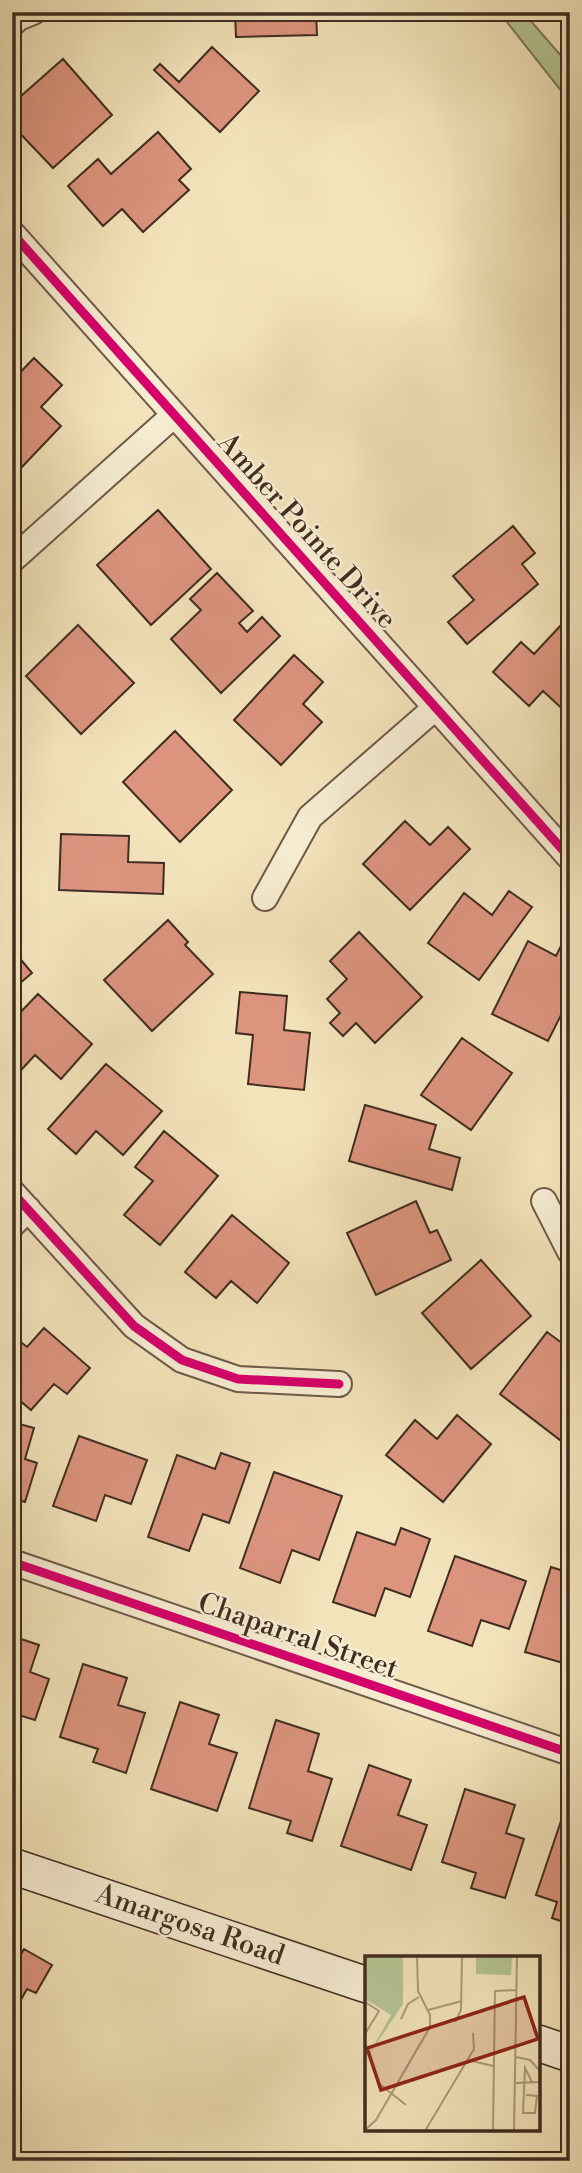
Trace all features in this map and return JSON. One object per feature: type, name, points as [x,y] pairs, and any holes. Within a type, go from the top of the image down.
[{"type":"main road","name":"Amargosa Road","points":[[12,1866],[365,1984]]},
{"type":"main road","points":[[540,2044],[570,2054]]},
{"type":"street","points":[[12,24],[18,18],[33,12]]},
{"type":"street","name":"Amber Pointe Drive","points":[[12,233],[570,858]]},
{"type":"street","points":[[12,560],[174,415]]},
{"type":"street","points":[[265,898],[310,817],[435,708]]},
{"type":"street","points":[[544,1201],[570,1252]]},
{"type":"street","points":[[18,1209],[134,1326],[182,1360],[238,1379],[339,1384]]},
{"type":"street","name":"Chaparral Street","points":[[12,1562],[570,1753]]},
{"type":"green space","points":[[499,12],[523,12],[570,66],[570,102]]},
{"type":"building","points":[[235,12],[316,12],[317,35],[236,37]]},
{"type":"building","points":[[212,47],[259,91],[220,132],[154,70],[160,64],[179,82]]},
{"type":"building","points":[[63,59],[112,115],[53,168],[12,125],[12,104]]},
{"type":"building","points":[[158,132],[191,169],[179,180],[189,190],[143,232],[122,209],[103,226],[68,186],[98,159],[111,174]]},
{"type":"building","points":[[34,358],[62,385],[41,407],[61,426],[20,469],[12,462],[12,381]]},
{"type":"building","points":[[158,510],[211,569],[151,625],[97,565]]},
{"type":"building","points":[[513,526],[535,553],[522,564],[538,584],[467,644],[448,622],[474,600],[453,576]]},
{"type":"building","points":[[217,573],[253,611],[239,623],[247,632],[262,617],[280,636],[221,693],[171,639],[201,610],[190,599]]},
{"type":"building","points":[[563,623],[570,629],[569,715],[543,691],[529,706],[493,672],[521,642],[534,654]]},
{"type":"building","points":[[78,625],[134,683],[81,734],[26,676]]},
{"type":"building","points":[[294,655],[323,682],[303,704],[322,722],[281,765],[234,720]]},
{"type":"building","points":[[12,714],[18,715],[12,746]]},
{"type":"building","points":[[175,731],[232,790],[180,842],[123,782]]},
{"type":"building","points":[[405,821],[430,845],[448,827],[470,849],[410,910],[363,864]]},
{"type":"building","points":[[61,834],[129,836],[128,862],[164,863],[163,894],[59,890]]},
{"type":"building","points":[[509,891],[532,907],[479,980],[428,943],[464,893],[492,915]]},
{"type":"building","points":[[168,920],[188,942],[185,945],[213,974],[152,1031],[104,980]]},
{"type":"building","points":[[570,928],[570,997],[548,1041],[492,1014],[528,941],[556,956]]},
{"type":"building","points":[[359,932],[422,997],[375,1043],[356,1023],[343,1036],[330,1023],[340,1013],[327,999],[347,979],[330,961]]},
{"type":"building","points":[[12,949],[32,973],[12,990]]},
{"type":"building","points":[[240,992],[287,996],[284,1030],[310,1033],[304,1090],[248,1084],[253,1035],[236,1033]]},
{"type":"building","points":[[38,994],[92,1044],[61,1079],[35,1055],[12,1080],[12,1021]]},
{"type":"building","points":[[462,1038],[512,1073],[471,1130],[421,1095]]},
{"type":"building","points":[[106,1064],[162,1111],[123,1155],[96,1131],[76,1154],[48,1129]]},
{"type":"building","points":[[365,1105],[436,1125],[429,1149],[460,1158],[452,1190],[349,1161]]},
{"type":"building","points":[[164,1131],[218,1176],[160,1245],[124,1215],[153,1181],[135,1167]]},
{"type":"building","points":[[416,1201],[430,1233],[437,1230],[451,1260],[376,1295],[347,1233]]},
{"type":"building","points":[[232,1215],[289,1263],[257,1303],[231,1281],[216,1298],[185,1272]]},
{"type":"building","points":[[481,1260],[531,1316],[471,1369],[422,1313]]},
{"type":"building","points":[[44,1328],[90,1368],[67,1394],[54,1384],[31,1410],[12,1394],[12,1335],[27,1347]]},
{"type":"building","points":[[547,1332],[570,1349],[570,1427],[560,1440],[500,1394]]},
{"type":"building","points":[[457,1415],[491,1444],[443,1502],[386,1455],[415,1420],[437,1439]]},
{"type":"building","points":[[12,1422],[34,1428],[25,1459],[37,1463],[25,1502],[12,1498]]},
{"type":"building","points":[[79,1436],[147,1460],[131,1504],[105,1495],[96,1521],[53,1506]]},
{"type":"building","points":[[221,1453],[250,1463],[229,1523],[203,1514],[189,1551],[148,1537],[177,1455],[215,1469]]},
{"type":"building","points":[[274,1472],[342,1496],[319,1560],[292,1550],[280,1583],[240,1568]]},
{"type":"building","points":[[401,1528],[430,1539],[410,1597],[385,1588],[375,1616],[333,1602],[357,1532],[395,1545]]},
{"type":"building","points":[[455,1556],[526,1581],[509,1629],[481,1620],[472,1646],[428,1631]]},
{"type":"building","points":[[551,1567],[570,1573],[570,1665],[525,1652]]},
{"type":"building","points":[[12,1636],[39,1645],[30,1672],[49,1679],[35,1720],[12,1713]]},
{"type":"building","points":[[83,1664],[127,1678],[118,1705],[145,1713],[126,1773],[93,1762],[98,1749],[60,1737]]},
{"type":"building","points":[[180,1702],[219,1715],[209,1744],[237,1753],[217,1811],[151,1789]]},
{"type":"building","points":[[276,1720],[319,1734],[308,1771],[332,1779],[312,1841],[287,1833],[291,1821],[249,1808]]},
{"type":"building","points":[[369,1765],[411,1780],[398,1815],[427,1825],[411,1870],[341,1846]]},
{"type":"building","points":[[465,1789],[515,1805],[506,1833],[524,1839],[505,1898],[471,1888],[476,1873],[442,1862]]},
{"type":"building","points":[[562,1818],[570,1821],[570,1924],[552,1918],[557,1902],[536,1895]]},
{"type":"building","points":[[24,1949],[52,1965],[36,1993],[27,1989],[12,2016],[12,1970]]},
{"type":"cycle path","points":[[12,233],[570,858]]},
{"type":"cycle path","points":[[12,1192],[134,1326],[182,1360],[238,1379],[339,1384]]},
{"type":"cycle path","points":[[12,1562],[570,1753]]}]
